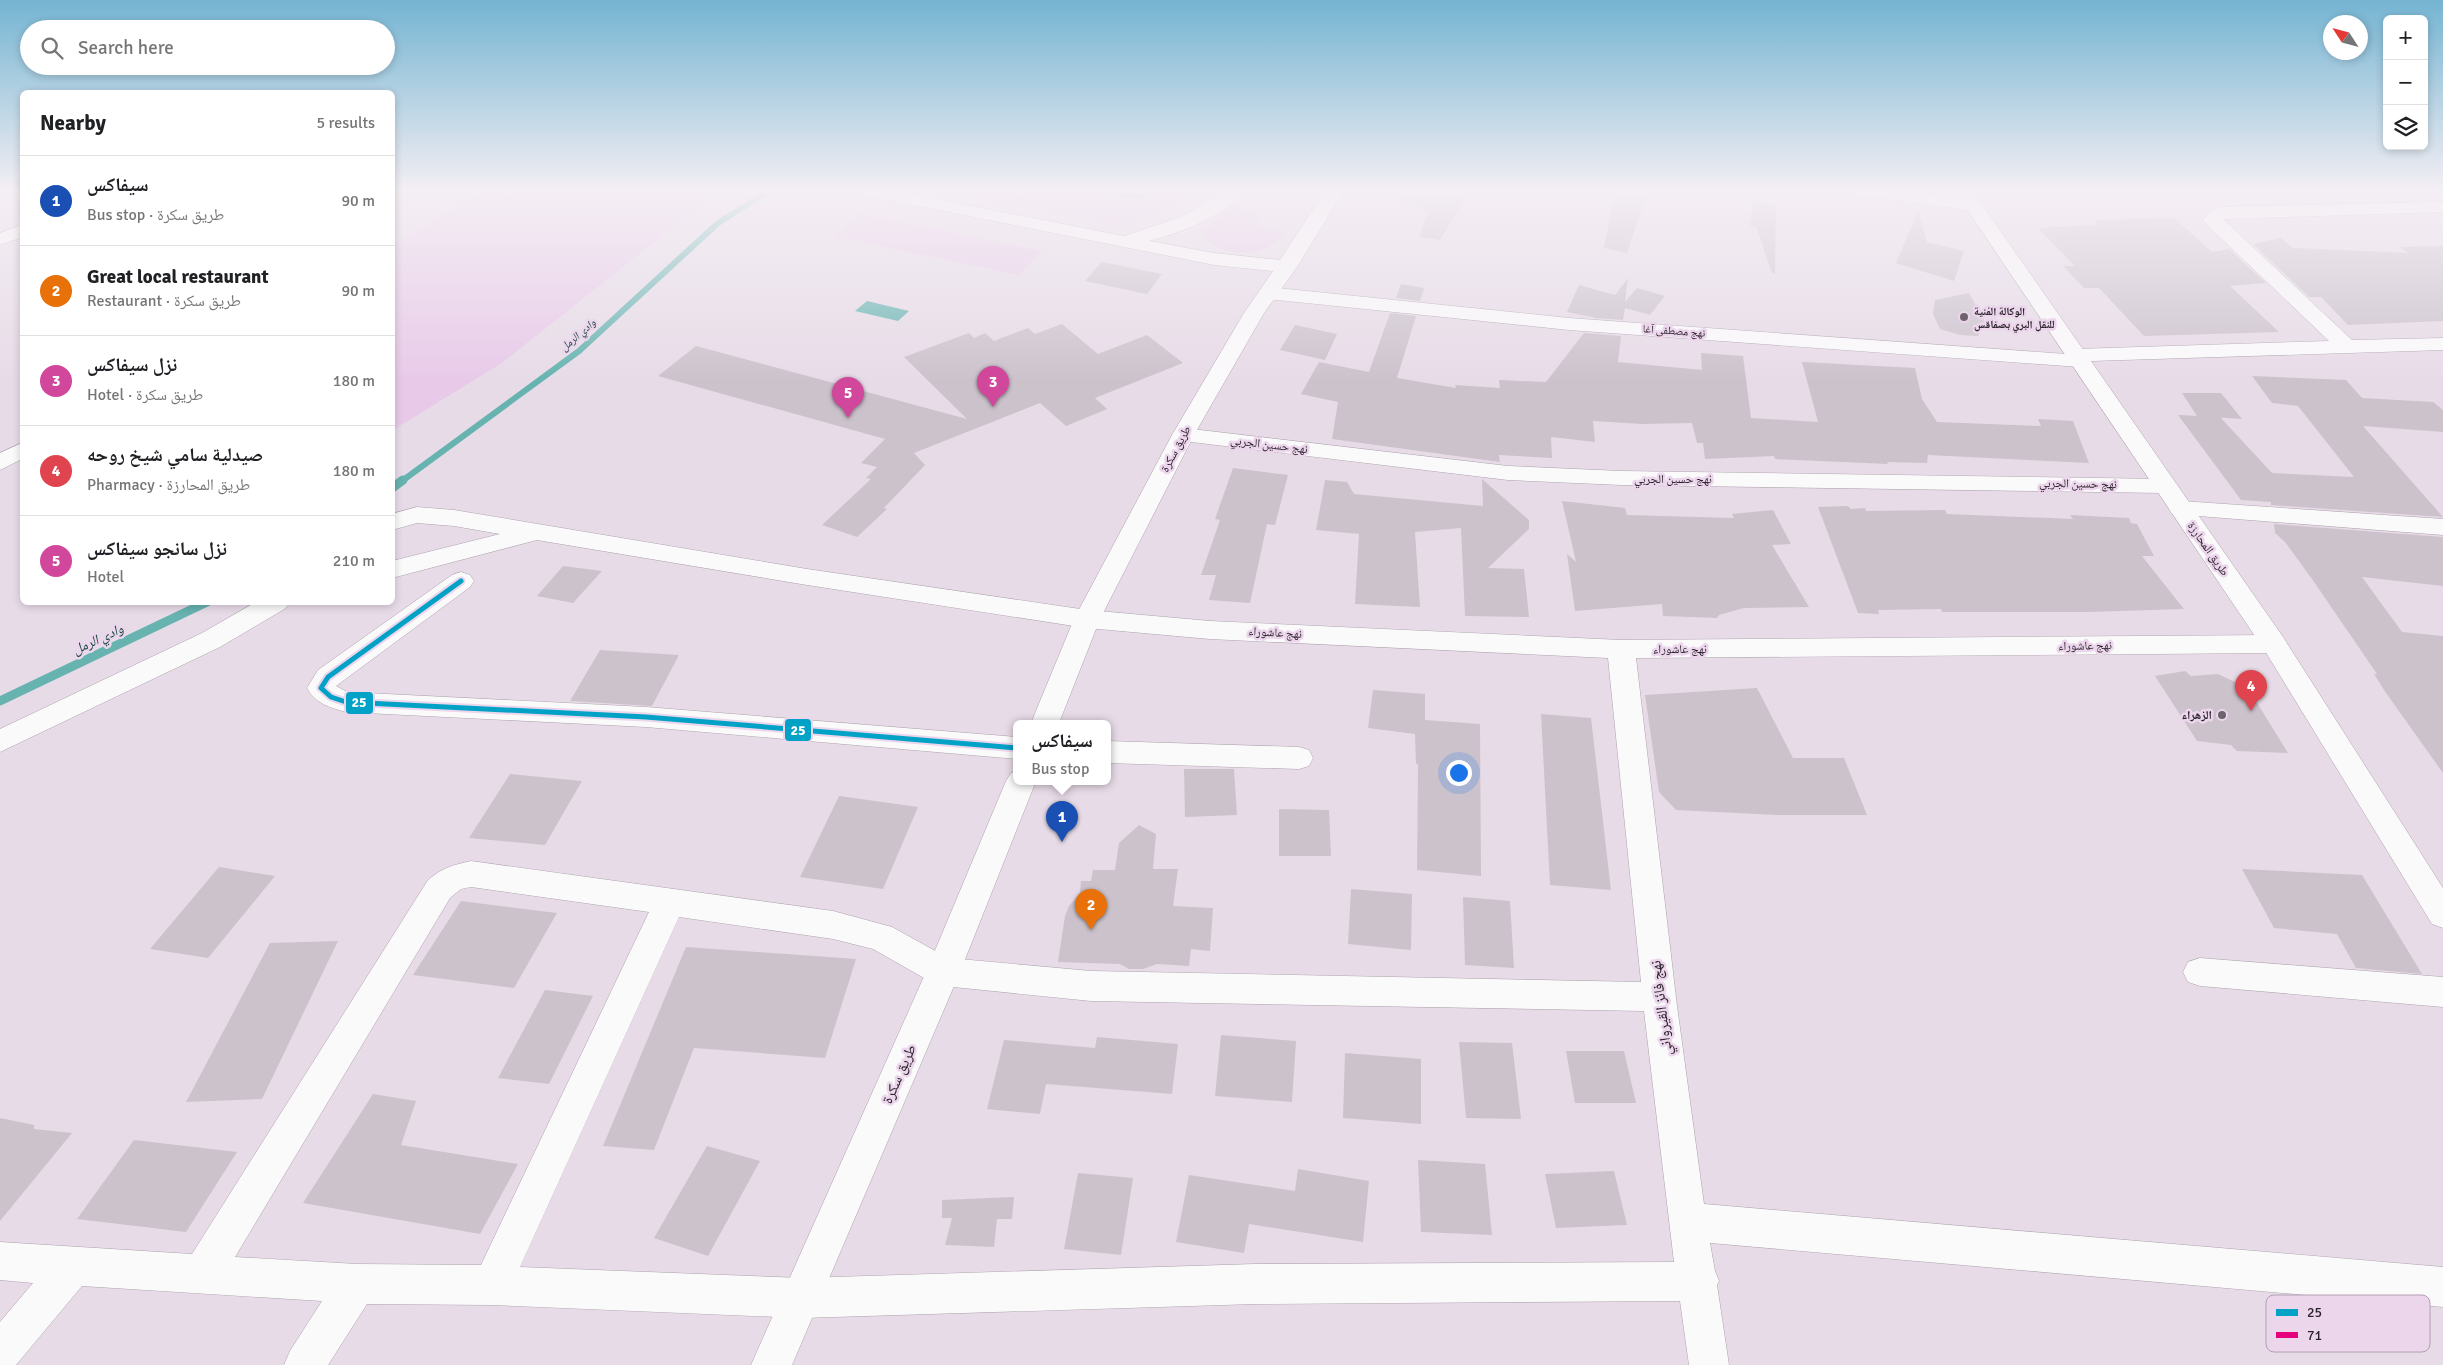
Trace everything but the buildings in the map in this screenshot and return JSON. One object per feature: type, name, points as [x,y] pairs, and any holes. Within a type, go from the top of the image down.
[{"type":"street","points":[[1187,254],[1242,265],[1271,259],[1285,254]]},
{"type":"street","points":[[1206,254],[1214,259]]},
{"type":"street","name":"طريق سكرة","points":[[1046,720],[1087,620],[1183,435],[1254,313],[1295,254]]},
{"type":"street","name":"طريق المحارزة","points":[[2007,254],[2164,486],[2274,644],[2443,915]]},
{"type":"street","points":[[2246,254],[2348,348]]},
{"type":"street","points":[[1242,265],[1258,287],[1259,298],[1254,313]]},
{"type":"street","name":"نهج مصطفى آغا","points":[[1242,265],[1278,279],[1569,324],[2078,358],[2443,344]]},
{"type":"street","name":"نهج حسين الجربي","points":[[1183,435],[1508,474],[1621,478],[2164,486]]},
{"type":"street","points":[[0,463],[20,451]]},
{"type":"street","points":[[2180,509],[2443,527]]},
{"type":"street","name":"نهج عاشوراء","points":[[395,521],[417,515],[454,518],[807,577],[1087,620],[1210,630],[1621,649],[2274,644]]},
{"type":"street","points":[[395,569],[538,532]]},
{"type":"street","points":[[461,581],[328,677],[321,688],[331,697],[346,702],[646,717],[1013,748]]},
{"type":"street","points":[[0,741],[211,640],[271,605]]},
{"type":"street","name":"نهج فائز القيرواني","points":[[1621,649],[1659,997],[1688,1222],[1699,1281],[1709,1365]]},
{"type":"street","points":[[1111,752],[1299,758]]},
{"type":"street","name":"طريق سكرة","points":[[771,1365],[802,1298],[943,972],[1019,785]]},
{"type":"street","points":[[202,1274],[439,889],[452,878],[471,874],[833,925],[881,937],[943,972],[1091,986],[1659,997]]},
{"type":"street","points":[[492,1285],[670,901]]},
{"type":"street","points":[[2200,972],[2443,992]]},
{"type":"street","points":[[1688,1222],[2443,1287]]},
{"type":"street","points":[[0,1261],[357,1284],[492,1285],[802,1298],[1255,1284],[1699,1281]]},
{"type":"street","points":[[0,1353],[72,1267]]},
{"type":"street","points":[[304,1365],[357,1284]]},
{"type":"shaded area","points":[[395,254],[640,254],[502,363],[395,429]]},
{"type":"shaded area","points":[[918,254],[1039,254],[1019,275]]},
{"type":"shaded area","points":[[867,301],[909,311],[898,321],[855,311]]},
{"type":"waterway","name":"وادي الرمل","points":[[402,481],[579,351],[685,254]]},
{"type":"waterway","name":"وادي الرمل","points":[[395,486],[403,480]]},
{"type":"waterway","name":"وادي الرمل","points":[[0,701],[201,605]]},
{"type":"transit line","name":"25","points":[[461,581],[328,677],[321,688],[331,697],[346,702],[646,717],[1013,748]]},
{"type":"place","name":"الوكالة الفنية للنقل البري بصفاقس","points":[[1964,317]]},
{"type":"place","name":"نزل سيفاكس","points":[[993,407]]},
{"type":"place","name":"نزل سانجو سيفاكس","points":[[848,418]]},
{"type":"place","name":"صيدلية سامي شيخ روحه","points":[[2251,711]]},
{"type":"place","name":"الزهراء","points":[[2222,715]]},
{"type":"place","name":"سيفاكس","points":[[1062,842]]},
{"type":"place","name":"Great local restaurant","points":[[1091,930]]}]
